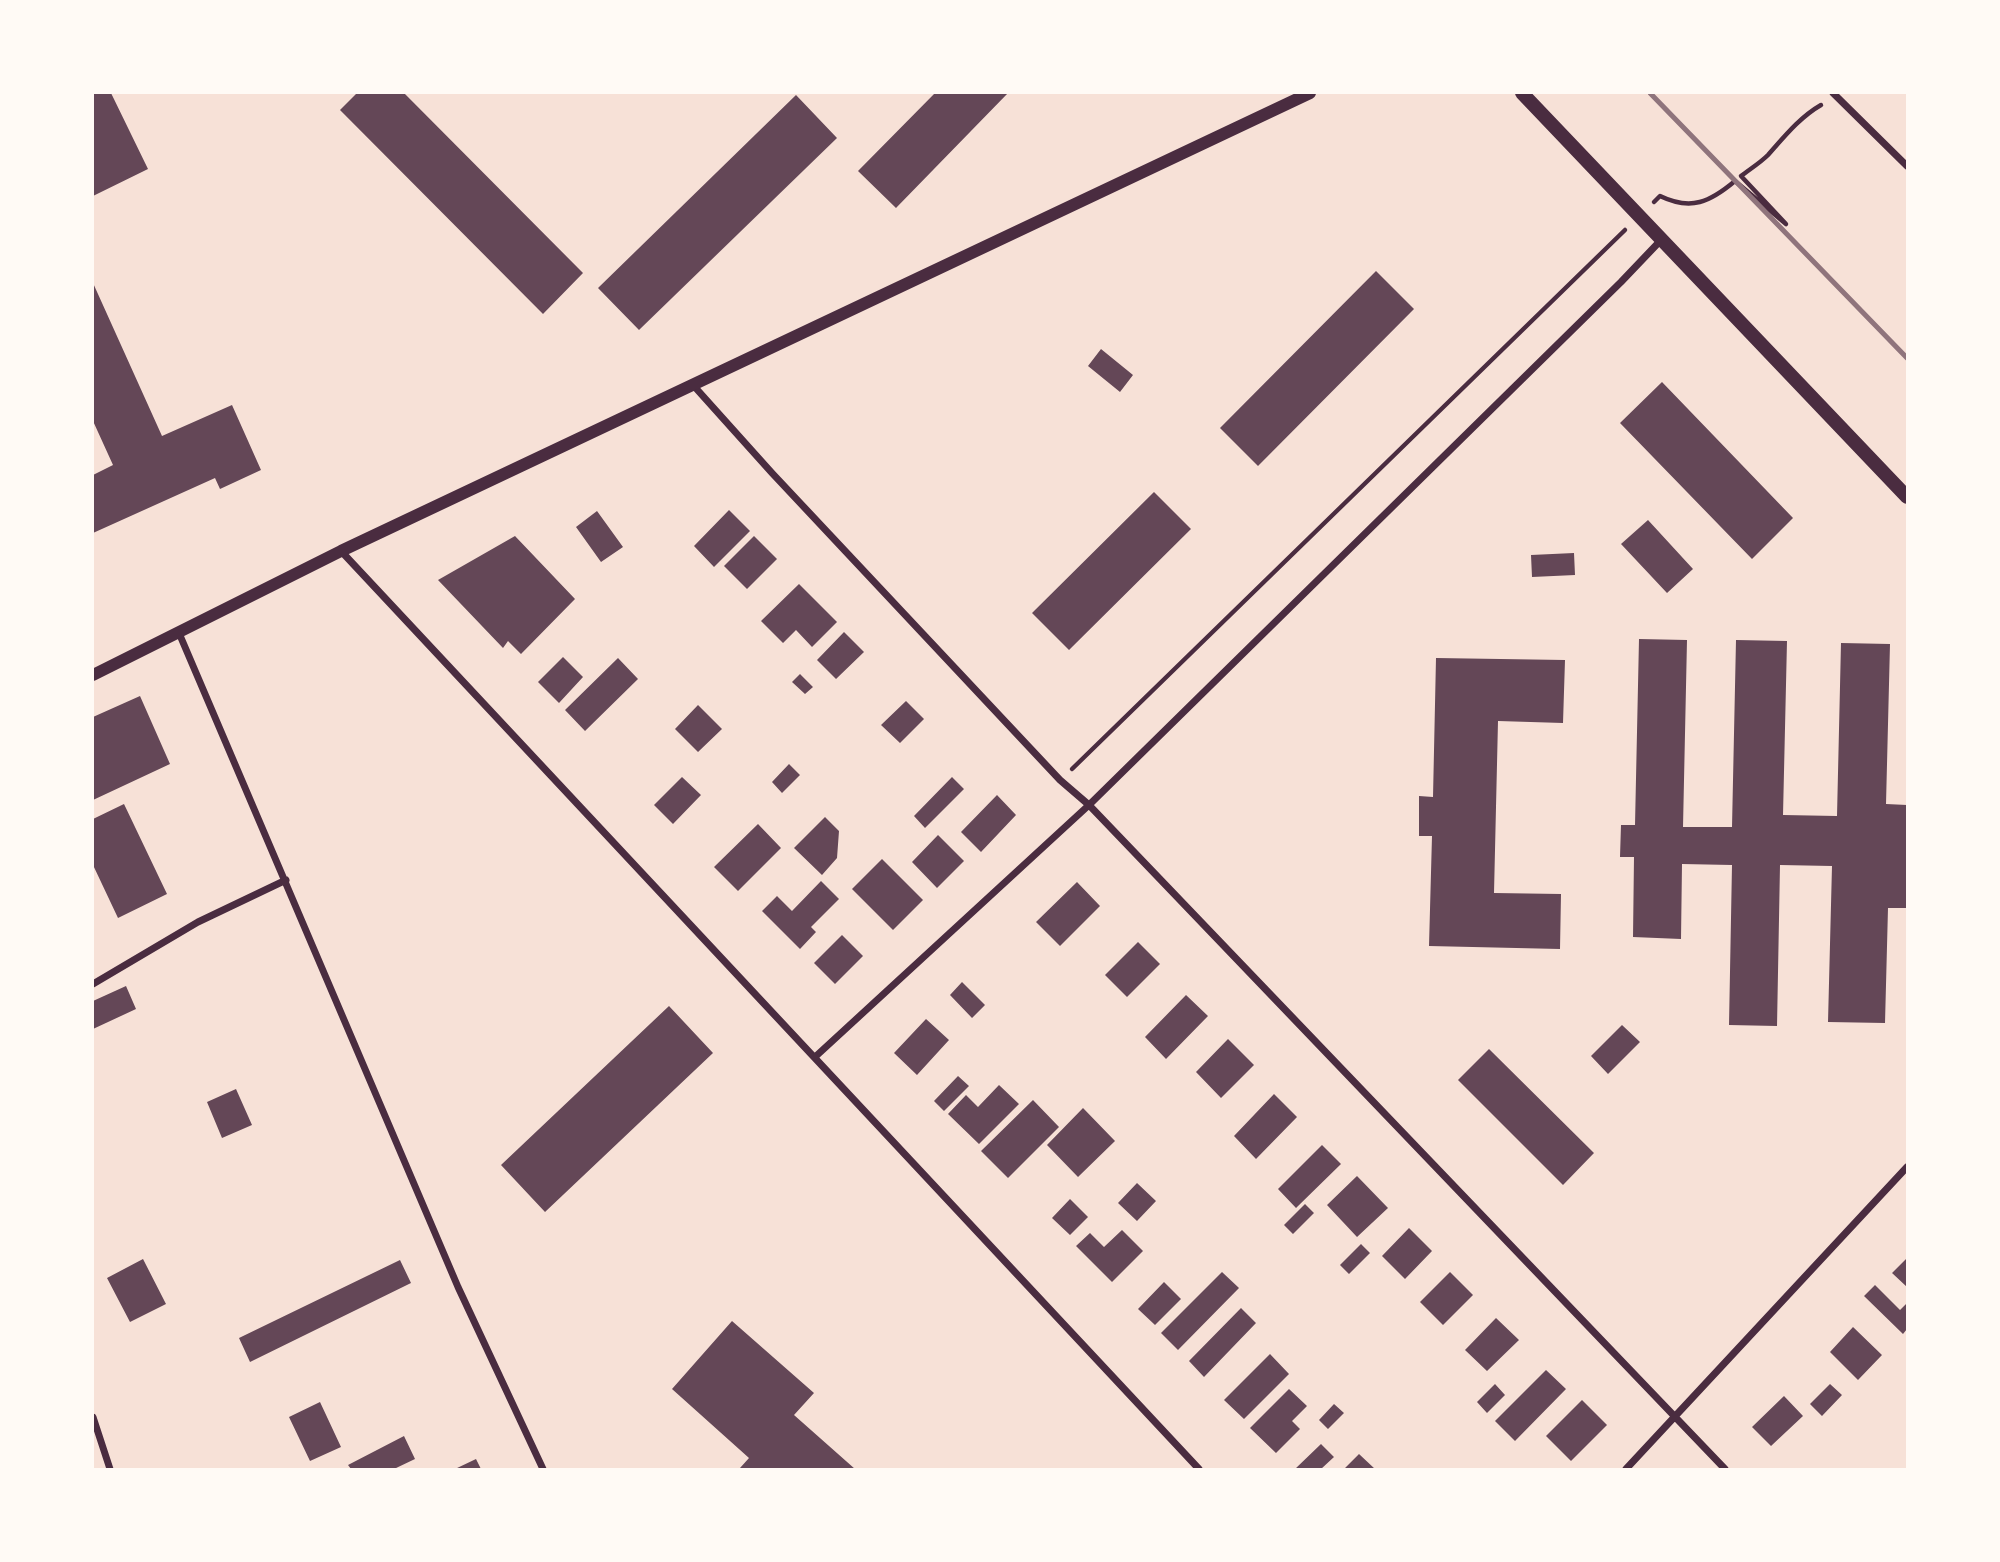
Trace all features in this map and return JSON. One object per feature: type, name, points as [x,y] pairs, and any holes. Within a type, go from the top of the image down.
[{"type":"main road","points":[[1522,93],[1907,498]]},
{"type":"street","points":[[93,675],[341,551],[1310,93]]},
{"type":"street","points":[[1835,95],[1907,166]]},
{"type":"street","points":[[816,1057],[1089,804],[1621,282],[1662,238]]},
{"type":"street","points":[[694,385],[1060,780],[1089,804],[1725,1469]]},
{"type":"street","points":[[341,551],[1199,1469]]},
{"type":"street","points":[[179,633],[458,1287],[543,1469]]},
{"type":"street","points":[[93,984],[198,922],[286,880]]},
{"type":"street","points":[[1626,1469],[1907,1167]]},
{"type":"street","points":[[93,1417],[110,1469]]},
{"type":"path","points":[[1060,780],[1660,196],[1676,204],[1690,204],[1721,193],[1735,181],[1786,224],[1741,176],[1766,157],[1782,138],[1812,111],[1835,95]]},
{"type":"building","points":[[93,93],[111,93],[148,169],[93,196]]},
{"type":"building","points":[[357,93],[404,93],[583,273],[543,314],[340,110]]},
{"type":"building","points":[[935,93],[1008,93],[896,208],[858,171]]},
{"type":"building","points":[[796,95],[837,138],[639,330],[598,288]]},
{"type":"building","points":[[1376,271],[1414,309],[1258,466],[1220,428]]},
{"type":"building","points":[[93,283],[162,436],[232,405],[261,470],[220,489],[215,478],[93,533],[93,475],[113,465],[93,421]]},
{"type":"building","points":[[1101,349],[1133,375],[1120,392],[1088,366]]},
{"type":"building","points":[[1662,382],[1793,518],[1752,559],[1620,423]]},
{"type":"building","points":[[1154,492],[1191,529],[1069,650],[1032,613]]},
{"type":"building","points":[[729,510],[750,531],[714,567],[694,546]]},
{"type":"building","points":[[597,511],[623,547],[601,562],[576,527]]},
{"type":"building","points":[[1648,520],[1693,569],[1667,593],[1621,544]]},
{"type":"building","points":[[515,536],[575,599],[521,654],[508,641],[503,648],[438,580]]},
{"type":"building","points":[[754,536],[777,559],[747,589],[724,566]]},
{"type":"building","points":[[1574,553],[1575,575],[1532,577],[1531,555]]},
{"type":"building","points":[[799,584],[837,622],[812,647],[796,630],[783,643],[761,621]]},
{"type":"building","points":[[844,632],[864,652],[836,679],[817,660]]},
{"type":"building","points":[[1639,639],[1687,640],[1683,827],[1732,827],[1736,640],[1787,641],[1783,815],[1837,816],[1841,643],[1890,644],[1886,804],[1907,805],[1907,908],[1888,908],[1885,1023],[1828,1022],[1832,866],[1780,865],[1777,1026],[1729,1025],[1732,865],[1682,864],[1681,939],[1633,937],[1634,857],[1620,857],[1621,825],[1635,825]]},
{"type":"building","points":[[563,657],[583,677],[559,703],[538,682]]},
{"type":"building","points":[[618,658],[638,679],[585,731],[565,710]]},
{"type":"building","points":[[1436,658],[1565,660],[1563,723],[1498,721],[1494,893],[1561,894],[1560,949],[1429,946],[1432,836],[1419,836],[1419,796],[1433,797]]},
{"type":"building","points":[[800,674],[813,687],[805,694],[792,682]]},
{"type":"building","points":[[140,696],[170,764],[93,800],[93,717]]},
{"type":"building","points":[[906,701],[924,719],[900,743],[881,725]]},
{"type":"building","points":[[698,705],[722,729],[698,752],[675,729]]},
{"type":"building","points":[[789,764],[800,775],[782,793],[772,782]]},
{"type":"building","points":[[682,777],[701,795],[673,824],[654,805]]},
{"type":"building","points":[[952,777],[964,789],[925,828],[914,816]]},
{"type":"building","points":[[997,795],[1016,815],[981,852],[961,832]]},
{"type":"building","points":[[124,804],[167,894],[118,918],[93,865],[93,819]]},
{"type":"building","points":[[825,817],[839,831],[837,858],[822,875],[794,848]]},
{"type":"building","points":[[758,824],[781,848],[738,891],[714,867]]},
{"type":"building","points":[[938,835],[964,861],[937,888],[912,862]]},
{"type":"building","points":[[882,859],[923,900],[893,930],[852,889]]},
{"type":"building","points":[[821,881],[839,899],[811,927],[816,932],[800,949],[762,911],[777,896],[792,911]]},
{"type":"building","points":[[1077,882],[1100,906],[1060,946],[1036,922]]},
{"type":"building","points":[[842,935],[863,956],[835,984],[814,963]]},
{"type":"building","points":[[1138,942],[1160,964],[1127,997],[1105,975]]},
{"type":"building","points":[[962,982],[985,1005],[972,1018],[950,995]]},
{"type":"building","points":[[126,986],[136,1009],[93,1029],[93,1001]]},
{"type":"building","points":[[1186,995],[1208,1016],[1166,1059],[1145,1037]]},
{"type":"building","points":[[669,1006],[713,1053],[545,1212],[501,1165]]},
{"type":"building","points":[[926,1019],[949,1040],[917,1075],[894,1053]]},
{"type":"building","points":[[1622,1025],[1640,1042],[1608,1074],[1591,1056]]},
{"type":"building","points":[[1228,1039],[1254,1065],[1221,1098],[1196,1072]]},
{"type":"building","points":[[1489,1049],[1594,1153],[1563,1185],[1458,1080]]},
{"type":"building","points":[[958,1076],[969,1086],[944,1111],[934,1101]]},
{"type":"building","points":[[999,1085],[1019,1104],[979,1144],[948,1114],[966,1095],[978,1107]]},
{"type":"building","points":[[236,1089],[252,1125],[222,1138],[207,1102]]},
{"type":"building","points":[[1274,1094],[1297,1117],[1256,1159],[1234,1136]]},
{"type":"building","points":[[1033,1100],[1059,1127],[1008,1178],[981,1151]]},
{"type":"building","points":[[1083,1108],[1115,1141],[1078,1177],[1047,1145]]},
{"type":"building","points":[[1322,1145],[1341,1164],[1296,1208],[1278,1189]]},
{"type":"building","points":[[1357,1176],[1388,1208],[1357,1237],[1327,1205]]},
{"type":"building","points":[[1137,1183],[1156,1201],[1137,1221],[1118,1203]]},
{"type":"building","points":[[1070,1199],[1088,1217],[1070,1235],[1052,1218]]},
{"type":"building","points":[[1305,1204],[1314,1213],[1293,1234],[1284,1225]]},
{"type":"building","points":[[1409,1228],[1432,1251],[1405,1279],[1382,1256]]},
{"type":"building","points":[[1122,1230],[1143,1251],[1112,1282],[1076,1246],[1090,1233],[1104,1247]]},
{"type":"building","points":[[1361,1244],[1370,1253],[1349,1274],[1340,1265]]},
{"type":"building","points":[[1907,1258],[1907,1287],[1892,1273]]},
{"type":"building","points":[[143,1259],[166,1304],[130,1322],[107,1278]]},
{"type":"building","points":[[400,1260],[411,1283],[250,1362],[239,1338]]},
{"type":"building","points":[[1222,1272],[1239,1288],[1178,1350],[1161,1333]]},
{"type":"building","points":[[1450,1272],[1473,1295],[1443,1325],[1420,1302]]},
{"type":"building","points":[[1164,1282],[1181,1299],[1155,1325],[1138,1309]]},
{"type":"building","points":[[1875,1285],[1900,1310],[1907,1303],[1907,1329],[1903,1334],[1864,1296]]},
{"type":"building","points":[[1241,1308],[1256,1323],[1204,1377],[1189,1361]]},
{"type":"building","points":[[1496,1318],[1519,1340],[1487,1371],[1465,1350]]},
{"type":"building","points":[[732,1321],[814,1393],[794,1415],[855,1469],[741,1469],[749,1458],[672,1389]]},
{"type":"building","points":[[1853,1327],[1882,1355],[1858,1380],[1830,1352]]},
{"type":"building","points":[[1270,1354],[1289,1374],[1244,1419],[1224,1400]]},
{"type":"building","points":[[1546,1370],[1566,1389],[1515,1441],[1495,1421]]},
{"type":"building","points":[[1495,1384],[1505,1395],[1487,1413],[1477,1402]]},
{"type":"building","points":[[1830,1384],[1842,1395],[1822,1416],[1810,1404]]},
{"type":"building","points":[[1289,1389],[1307,1406],[1292,1421],[1300,1429],[1276,1453],[1250,1428]]},
{"type":"building","points":[[1784,1396],[1803,1416],[1771,1446],[1752,1427]]},
{"type":"building","points":[[1582,1400],[1607,1425],[1571,1461],[1546,1436]]},
{"type":"building","points":[[320,1402],[341,1447],[310,1461],[289,1417]]},
{"type":"building","points":[[1334,1404],[1344,1413],[1328,1429],[1319,1420]]},
{"type":"building","points":[[404,1436],[415,1459],[394,1469],[351,1469],[348,1465]]},
{"type":"building","points":[[1321,1444],[1334,1457],[1321,1469],[1295,1469]]},
{"type":"building","points":[[1359,1454],[1375,1469],[1344,1469]]},
{"type":"building","points":[[476,1459],[481,1469],[455,1469]]},
{"type":"railway","points":[[1650,93],[1907,358]]}]
